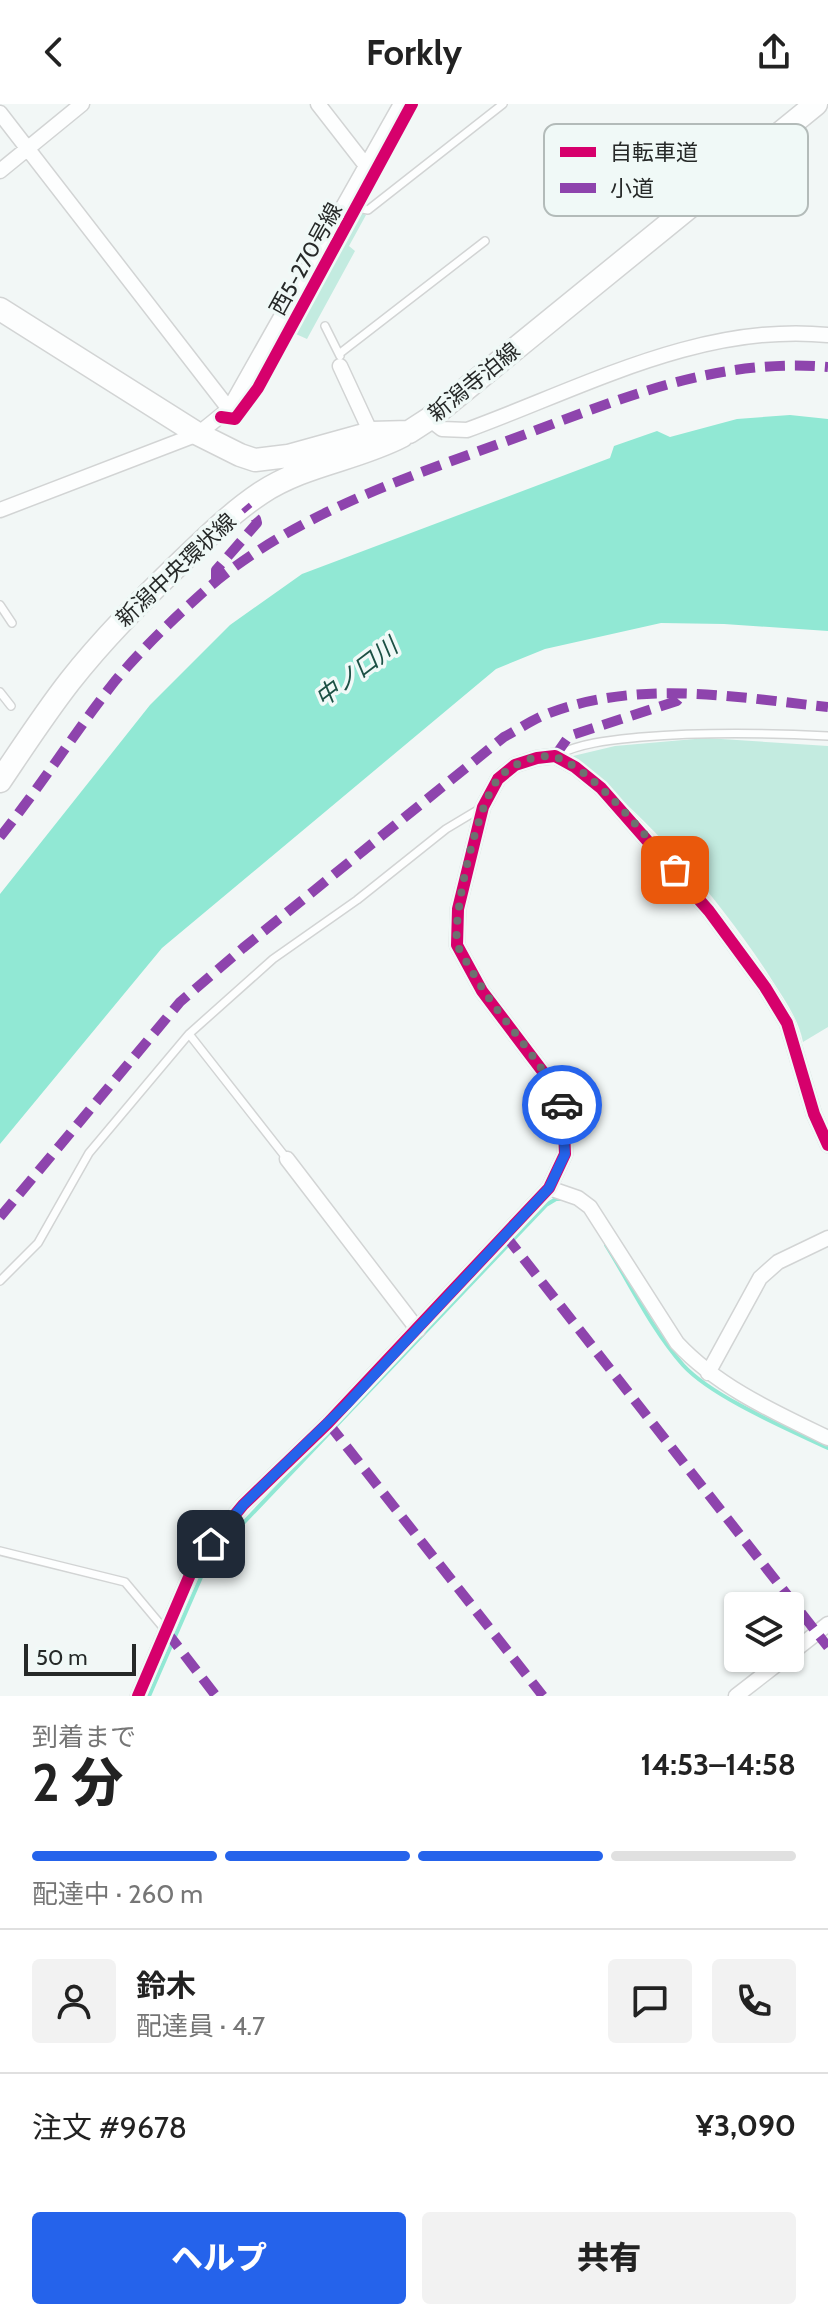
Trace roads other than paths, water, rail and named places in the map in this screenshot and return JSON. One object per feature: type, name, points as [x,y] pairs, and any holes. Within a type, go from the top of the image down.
[{"type":"main road","name":"新潟寺泊線","points":[[791,124],[816,104]]},
{"type":"main road","name":"新潟寺泊線","points":[[0,309],[198,434],[255,460],[288,456],[371,433],[409,432],[678,216]]},
{"type":"main road","name":"新潟中央環状線","points":[[0,781],[87,660],[122,620],[203,540],[260,494],[280,482],[409,432]]},
{"type":"street","points":[[0,171],[82,104]]},
{"type":"street","points":[[318,104],[367,167]]},
{"type":"street","points":[[0,510],[198,434],[229,409],[401,104]]},
{"type":"street","points":[[0,113],[229,409]]},
{"type":"street","points":[[429,419],[442,429],[467,430],[608,375],[705,345],[773,333],[828,335]]},
{"type":"street","points":[[340,360],[371,433]]},
{"type":"street","points":[[138,1696],[195,1563],[243,1505],[418,1330],[549,1188],[565,1154],[563,1106],[553,1085],[482,991],[457,945],[458,909],[483,807],[498,779],[515,765],[555,756],[575,767],[601,788],[637,826],[709,911],[765,987],[787,1023],[814,1114],[828,1145]]},
{"type":"street","points":[[287,1159],[418,1330]]},
{"type":"street","points":[[549,1188],[578,1198],[590,1207],[677,1343],[708,1373],[828,1438]]},
{"type":"street","points":[[708,1373],[760,1278],[778,1262],[828,1238]]},
{"type":"street","points":[[804,1643],[828,1624]]},
{"type":"street","points":[[736,1696],[767,1672]]},
{"type":"lane","points":[[348,200],[357,208],[368,210],[503,104]]},
{"type":"lane","points":[[325,326],[340,360],[485,241]]},
{"type":"lane","points":[[0,605],[12,623]]},
{"type":"lane","points":[[0,692],[11,706]]},
{"type":"lane","points":[[555,756],[569,749],[606,741],[692,733],[828,736]]},
{"type":"lane","points":[[0,1281],[38,1243],[89,1153],[189,1034],[273,959],[357,900],[446,829],[483,807]]},
{"type":"lane","points":[[189,1034],[287,1159]]},
{"type":"lane","points":[[0,1551],[125,1582],[166,1631]]},
{"type":"water","name":"中ノ口川","points":[[790,415],[828,419],[828,631],[661,623],[545,649],[496,669],[162,948],[0,1144],[0,894],[150,705],[230,625],[302,574],[610,458],[614,446],[657,431],[670,437],[737,419]]},
{"type":"waterway","points":[[149,1696],[209,1559],[546,1205],[556,1199],[564,1199]]},
{"type":"waterway","points":[[606,1245],[661,1337],[696,1377],[751,1411],[828,1448]]}]
